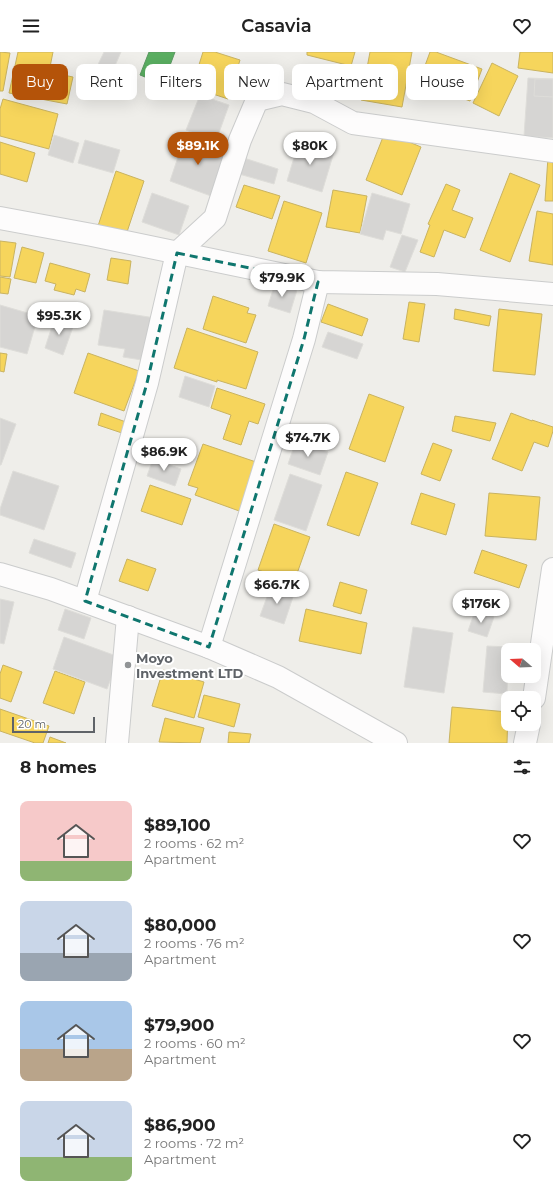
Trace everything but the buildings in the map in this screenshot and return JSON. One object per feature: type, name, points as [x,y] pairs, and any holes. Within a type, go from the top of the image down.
[{"type":"street","points":[[85,601],[147,383],[177,253],[215,218],[240,140],[257,100],[282,94],[314,102],[353,123],[553,151]]},
{"type":"street","points":[[0,218],[92,235],[318,282],[438,284],[553,294]]},
{"type":"street","points":[[209,647],[304,339],[318,282]]},
{"type":"street","points":[[535,691],[553,569]]},
{"type":"street","points":[[0,574],[51,589],[209,647],[278,677],[396,743]]},
{"type":"street","points":[[117,743],[128,617]]},
{"type":"street","points":[[525,743],[528,731]]},
{"type":"highlighted area","points":[[177,253],[318,282],[304,339],[209,647],[85,601],[147,383]]},
{"type":"place","name":"Moyo Investment LTD","points":[[128,665]]}]
